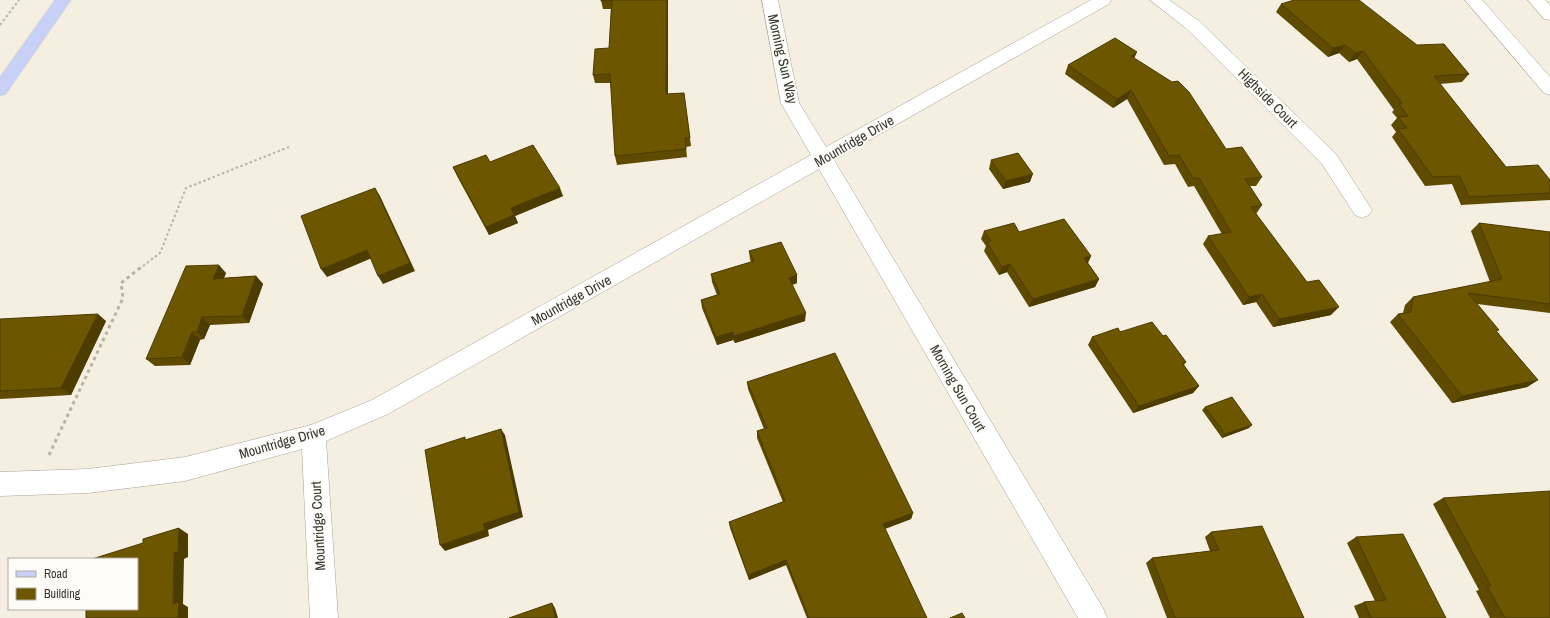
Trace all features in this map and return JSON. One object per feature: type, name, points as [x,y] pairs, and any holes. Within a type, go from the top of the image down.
[{"type":"main road","points":[[0,90],[63,0]]},
{"type":"street","name":"Morning Sun Way","points":[[770,0],[790,103],[823,158]]},
{"type":"street","name":"Mountridge Drive","points":[[0,484],[88,481],[185,469],[313,435],[380,408],[1103,0]]},
{"type":"street","name":"Highside Court","points":[[1158,0],[1193,25],[1329,159],[1362,210]]},
{"type":"street","points":[[1473,0],[1550,89]]},
{"type":"street","points":[[1536,0],[1550,15]]},
{"type":"street","name":"Morning Sun Court","points":[[823,158],[1093,618]]},
{"type":"street","name":"Mountridge Court","points":[[313,435],[324,618]]},
{"type":"path","points":[[0,25],[19,0]]},
{"type":"path","points":[[36,483],[123,298],[121,283],[160,253],[186,188],[289,147]]},
{"type":"building","points":[[612,0],[667,0],[666,94],[684,93],[690,138],[685,138],[686,149],[615,156],[610,74],[593,75],[595,49],[609,48]]},
{"type":"building","points":[[1294,0],[1359,0],[1417,45],[1444,44],[1469,74],[1434,76],[1506,167],[1538,165],[1550,180],[1550,193],[1469,197],[1460,176],[1433,177],[1398,129],[1407,128],[1398,117],[1408,116],[1399,104],[1402,103],[1363,51],[1355,53],[1345,45],[1333,48],[1281,4]]},
{"type":"building","points":[[1115,38],[1137,52],[1131,56],[1172,82],[1178,81],[1189,92],[1226,149],[1242,147],[1262,177],[1245,179],[1262,205],[1251,207],[1307,282],[1319,280],[1339,307],[1279,319],[1262,294],[1249,297],[1208,236],[1231,232],[1199,178],[1193,178],[1179,155],[1169,156],[1131,90],[1117,99],[1068,65]]},
{"type":"building","points":[[533,145],[560,188],[511,208],[514,215],[486,227],[453,167],[486,155],[490,162]]},
{"type":"building","points":[[1018,153],[1033,174],[1006,181],[991,160]]},
{"type":"building","points":[[375,188],[410,263],[378,276],[367,250],[321,269],[301,216]]},
{"type":"building","points":[[1064,219],[1091,256],[1084,258],[1099,279],[1033,299],[1010,264],[1002,267],[987,242],[991,241],[984,231],[1014,223],[1019,232]]},
{"type":"building","points":[[1479,223],[1550,232],[1550,304],[1468,293],[1499,330],[1496,331],[1538,380],[1462,396],[1398,314],[1411,312],[1413,297],[1502,279]]},
{"type":"building","points":[[781,242],[797,275],[789,278],[806,313],[734,336],[733,332],[716,337],[701,300],[720,294],[711,274],[754,261],[749,251]]},
{"type":"building","points":[[219,265],[213,279],[256,276],[242,316],[202,317],[197,332],[192,332],[182,357],[146,359],[186,266]]},
{"type":"building","points":[[98,314],[61,388],[0,391],[0,319]]},
{"type":"building","points":[[1152,322],[1163,336],[1166,335],[1186,362],[1182,363],[1199,386],[1139,406],[1092,337],[1118,328],[1120,332]]},
{"type":"building","points":[[835,353],[913,513],[883,524],[927,618],[809,618],[786,560],[748,575],[729,522],[785,501],[757,431],[767,428],[747,382]]},
{"type":"building","points":[[1232,397],[1252,425],[1225,434],[1205,407]]},
{"type":"building","points":[[501,429],[519,512],[483,524],[485,530],[440,545],[425,450],[465,437],[465,440]]},
{"type":"building","points":[[1550,491],[1550,618],[1505,618],[1487,586],[1491,586],[1443,498]]},
{"type":"building","points":[[1262,526],[1304,618],[1175,618],[1152,558],[1219,550],[1211,532]]},
{"type":"building","points":[[179,528],[178,552],[174,553],[173,604],[179,602],[178,618],[86,618],[86,610],[138,610],[138,558],[95,558],[143,543],[143,539]]},
{"type":"building","points":[[1403,534],[1446,618],[1371,618],[1364,602],[1386,600],[1356,537]]},
{"type":"building","points":[[552,603],[555,618],[509,618]]},
{"type":"building","points":[[962,613],[965,618],[950,618]]}]
